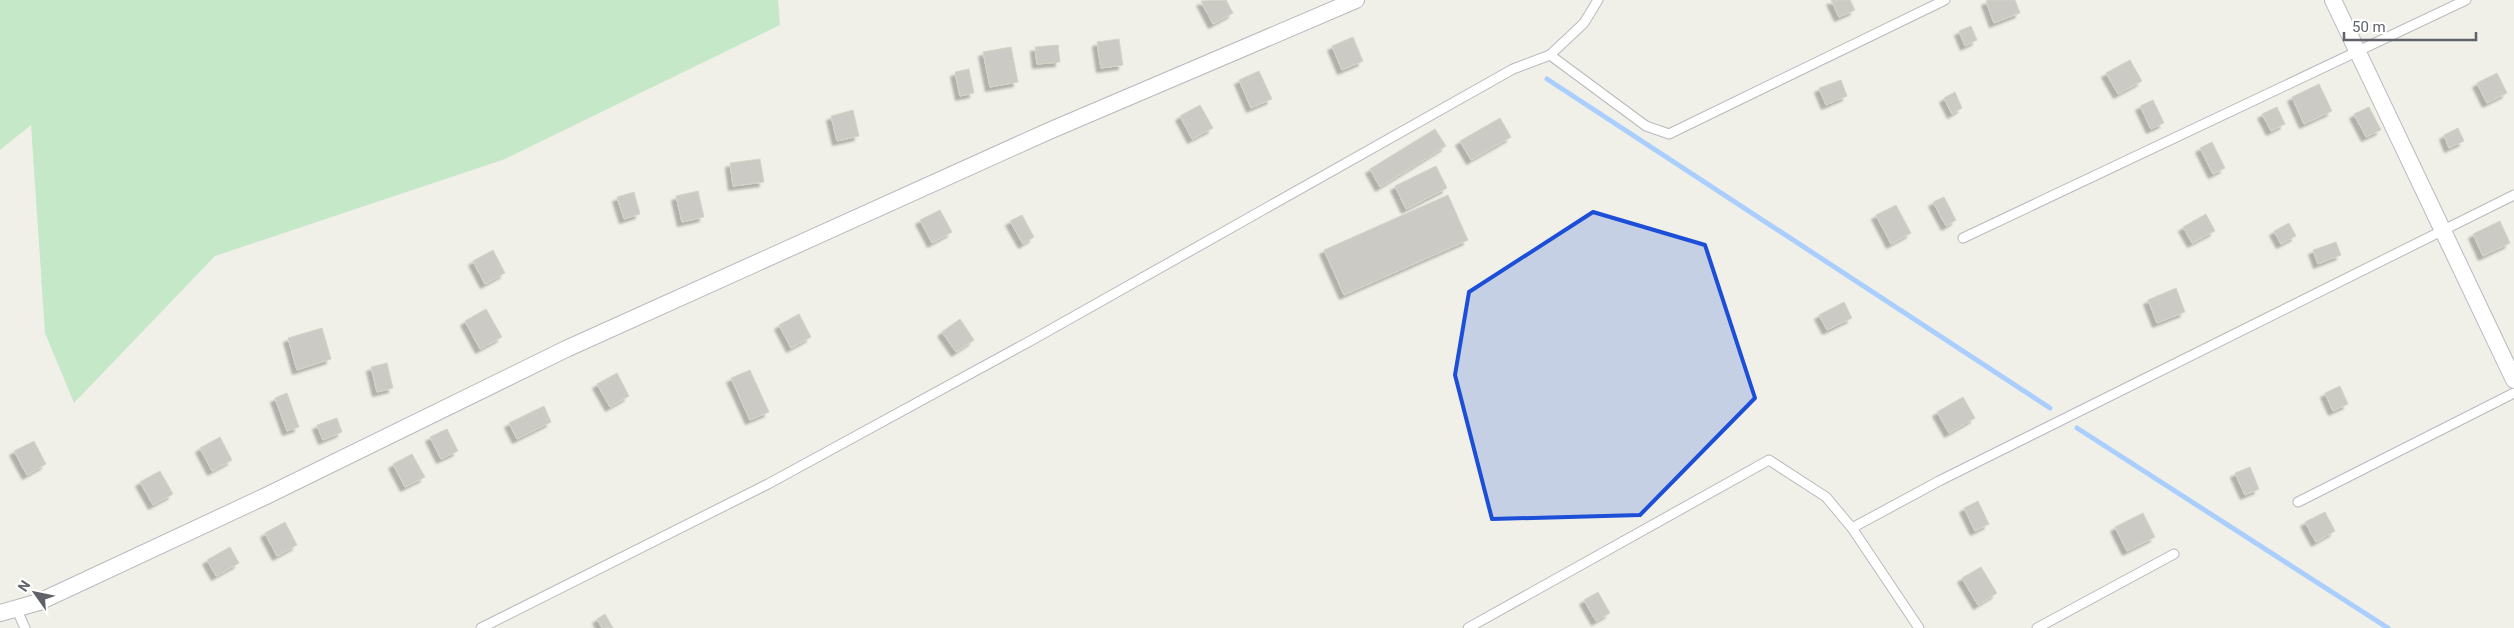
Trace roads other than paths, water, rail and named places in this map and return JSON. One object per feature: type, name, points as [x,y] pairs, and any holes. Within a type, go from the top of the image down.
[{"type":"street","points":[[0,613],[39,602],[266,496],[566,349],[807,240],[1049,131],[1356,0]]},
{"type":"street","points":[[2333,0],[2514,380]]},
{"type":"lane","points":[[481,628],[768,484],[1032,340],[1513,69],[1550,55],[1584,22],[1598,0]]},
{"type":"lane","points":[[1550,55],[1646,126],[1669,134],[1945,0]]},
{"type":"lane","points":[[1963,238],[2466,0]]},
{"type":"lane","points":[[1852,528],[1939,481],[2514,195]]},
{"type":"lane","points":[[2298,502],[2514,393]]},
{"type":"lane","points":[[1468,628],[1769,460],[1826,497],[1852,528],[1919,628]]},
{"type":"lane","points":[[2037,628],[2174,554]]},
{"type":"lane","points":[[16,608],[24,628]]},
{"type":"waterway","points":[[1547,79],[2050,408]]},
{"type":"waterway","points":[[2077,428],[2388,628]]}]
